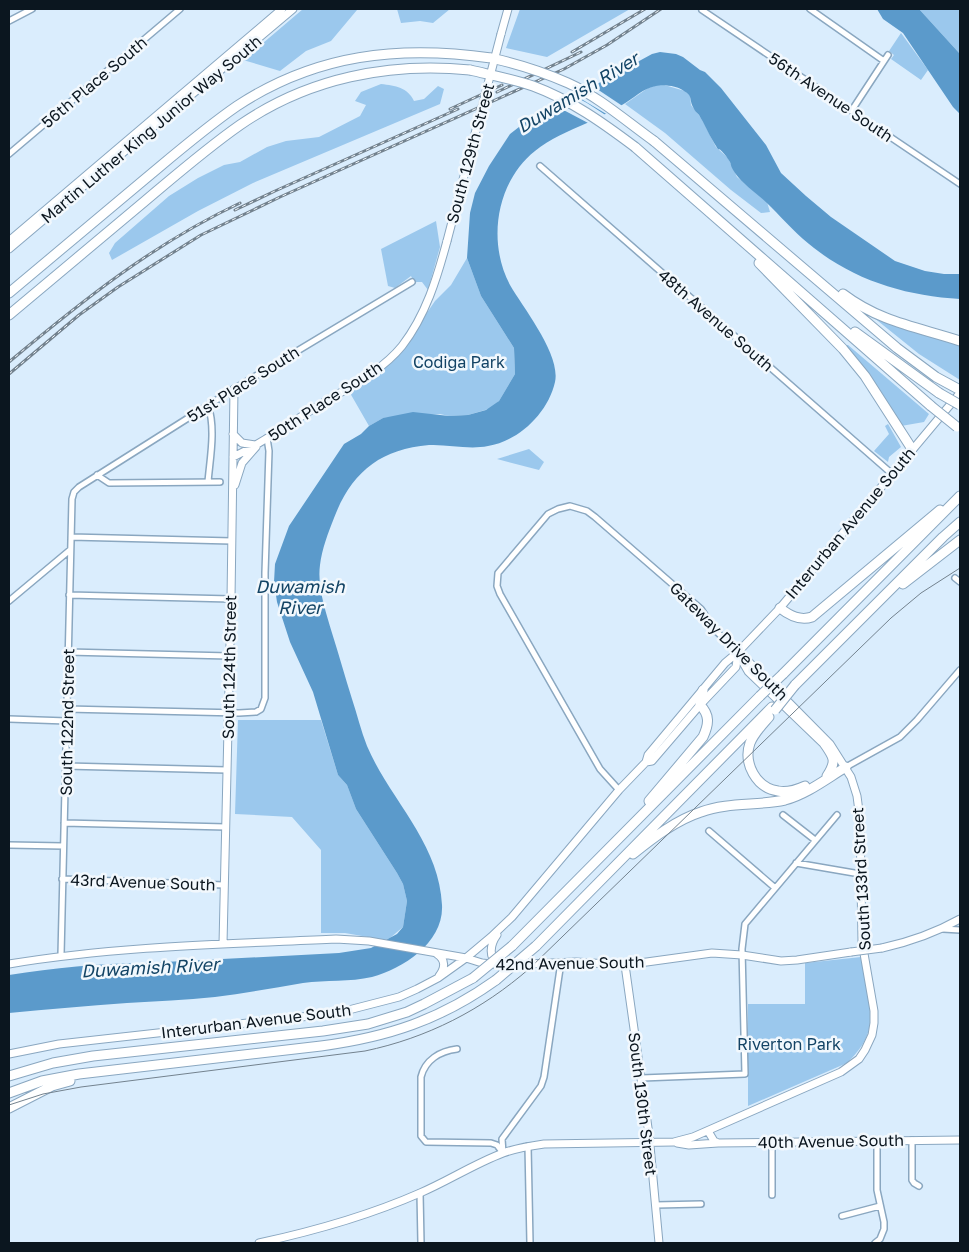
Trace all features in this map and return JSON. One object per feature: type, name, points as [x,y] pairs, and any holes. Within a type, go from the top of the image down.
[{"type":"highway","points":[[9,293],[198,136],[238,106],[285,80],[336,62],[399,52],[456,53],[519,64],[569,84],[601,102],[654,141],[897,348],[960,392]]},
{"type":"highway","points":[[9,315],[201,154],[240,125],[292,95],[354,75],[410,67],[470,70],[514,81],[550,94],[597,118],[635,147],[931,406],[959,428]]},
{"type":"highway","points":[[712,214],[843,349],[865,376],[912,449]]},
{"type":"highway","points":[[755,226],[834,288],[873,313],[903,325],[960,341]]},
{"type":"highway","points":[[801,292],[902,367],[960,405]]},
{"type":"highway","points":[[780,608],[796,618],[809,618],[817,614],[916,529],[960,495]]},
{"type":"highway","points":[[9,1076],[53,1063],[93,1056],[323,1031],[368,1024],[408,1012],[473,978],[512,946],[960,495]]},
{"type":"highway","points":[[9,1093],[42,1081],[110,1069],[328,1045],[380,1035],[439,1015],[470,998],[496,980],[536,946],[942,537],[960,522]]},
{"type":"highway","points":[[873,607],[960,540]]},
{"type":"highway","points":[[738,652],[749,671],[824,743],[832,754],[833,767],[827,776]]},
{"type":"highway","points":[[600,858],[704,737],[709,718],[700,705],[703,690]]},
{"type":"highway","points":[[773,708],[754,734],[749,750],[749,762],[756,778],[766,787],[786,792],[804,787],[846,767]]},
{"type":"highway","points":[[596,885],[654,838],[689,817],[714,808],[777,801],[793,797],[817,786],[846,767]]},
{"type":"highway","points":[[9,1108],[52,1086],[110,1069]]},
{"type":"street","points":[[9,21],[32,9]]},
{"type":"street","name":"56th Place South","points":[[9,154],[180,9]]},
{"type":"street","name":"Martin Luther King Junior Way South","points":[[9,241],[282,9]]},
{"type":"street","name":"Martin Luther King Junior Way South","points":[[9,249],[293,9]]},
{"type":"street","name":"South 129th Street","points":[[430,297],[437,280],[508,9]]},
{"type":"street","points":[[810,9],[884,61]]},
{"type":"street","points":[[820,15],[825,9]]},
{"type":"street","name":"56th Avenue South","points":[[702,10],[960,184]]},
{"type":"street","points":[[852,110],[888,55]]},
{"type":"street","name":"48th Avenue South","points":[[540,166],[892,473]]},
{"type":"street","name":"51st Place South","points":[[76,490],[208,405],[412,282]]},
{"type":"street","name":"50th Place South","points":[[233,457],[386,362],[402,346],[430,297]]},
{"type":"street","name":"South 124th Street","points":[[224,944],[234,389]]},
{"type":"street","name":"Interurban Avenue South","points":[[9,1054],[59,1044],[337,1013],[399,997],[438,978],[466,958],[501,928],[619,790],[646,762],[648,755],[726,663],[780,608],[960,392]]},
{"type":"street","points":[[208,405],[212,415],[208,482]]},
{"type":"street","points":[[233,434],[242,443],[261,441]]},
{"type":"street","points":[[232,503],[239,471],[246,458],[261,441]]},
{"type":"street","points":[[67,709],[254,713],[261,709],[265,698],[265,573],[269,451],[261,441]]},
{"type":"street","points":[[233,457],[246,458]]},
{"type":"street","points":[[97,475],[109,483],[220,482]]},
{"type":"street","name":"South 122nd Street","points":[[61,955],[70,550],[72,499],[76,490]]},
{"type":"street","name":"Gateway Drive South","points":[[619,790],[600,769],[497,586],[498,573],[552,511],[570,506],[595,517],[701,609],[715,630],[815,727],[846,767]]},
{"type":"street","points":[[71,537],[232,541]]},
{"type":"street","points":[[9,601],[70,550]]},
{"type":"street","points":[[70,595],[231,599]]},
{"type":"street","points":[[68,652],[229,656]]},
{"type":"street","name":"Interurban Avenue South","points":[[646,762],[652,761],[700,705],[736,667],[738,652]]},
{"type":"street","points":[[846,767],[900,737],[960,670]]},
{"type":"street","points":[[9,719],[67,721]]},
{"type":"street","points":[[66,766],[227,770]]},
{"type":"street","name":"South 133rd Street","points":[[708,1131],[841,1072],[859,1059],[872,1035],[874,1011],[862,942],[859,807],[855,787],[846,767]]},
{"type":"street","points":[[783,815],[815,840]]},
{"type":"street","points":[[642,1078],[745,1074],[742,955],[745,924],[774,887],[837,815]]},
{"type":"street","points":[[64,823],[226,827]]},
{"type":"street","points":[[709,830],[774,887]]},
{"type":"street","points":[[9,845],[63,846]]},
{"type":"street","points":[[796,864],[860,874]]},
{"type":"street","name":"43rd Avenue South","points":[[62,879],[224,885]]},
{"type":"street","name":"42nd Avenue South","points":[[224,944],[336,940],[369,941],[466,958],[482,963],[505,965],[561,962],[625,965],[712,953],[789,960],[882,948],[904,943],[942,929],[960,919]]},
{"type":"street","points":[[501,928],[493,941],[490,951],[493,959],[505,965]]},
{"type":"street","points":[[942,929],[960,930]]},
{"type":"street","points":[[9,964],[61,955],[224,944]]},
{"type":"street","points":[[434,952],[441,957],[444,964],[438,978]]},
{"type":"street","points":[[503,1153],[502,1139],[541,1086],[544,1077],[561,962]]},
{"type":"street","name":"South 130th Street","points":[[625,965],[650,1143],[659,1243]]},
{"type":"street","points":[[457,1049],[444,1051],[431,1060],[423,1071],[421,1078],[421,1136],[426,1142],[491,1143],[497,1145],[503,1153]]},
{"type":"street","points":[[259,1243],[301,1234],[378,1211],[503,1153],[528,1146],[544,1144],[674,1142],[708,1131],[711,1137],[718,1143]]},
{"type":"street","points":[[875,1243],[880,1239],[884,1229],[877,1190],[877,1140]]},
{"type":"street","name":"40th Avenue South","points":[[674,1142],[689,1145],[877,1140],[960,1140]]},
{"type":"street","points":[[912,1140],[912,1180],[919,1186]]},
{"type":"street","points":[[772,1142],[772,1195]]},
{"type":"street","points":[[528,1146],[530,1243]]},
{"type":"street","points":[[420,1193],[421,1243]]},
{"type":"street","points":[[656,1205],[701,1204]]},
{"type":"street","points":[[842,1216],[880,1206]]},
{"type":"green space","points":[[303,9],[366,9],[357,10],[331,41],[306,51],[280,71],[243,60]]},
{"type":"green space","points":[[397,9],[450,9],[433,23],[420,21],[401,23]]},
{"type":"green space","points":[[520,9],[630,9],[547,57],[506,48]]},
{"type":"green space","points":[[919,9],[960,9],[960,54]]},
{"type":"green space","points":[[901,33],[928,70],[921,80],[891,59],[894,55],[889,51]]},
{"type":"green space","points":[[381,84],[404,90],[414,101],[424,99],[438,86],[444,89],[440,104],[253,183],[198,211],[112,260],[109,253],[115,243],[169,196],[224,165],[240,162],[267,147],[286,141],[319,137],[360,116],[366,105],[355,101],[361,92]]},
{"type":"green space","points":[[661,84],[685,91],[690,95],[691,105],[701,118],[716,147],[728,158],[737,177],[767,202],[770,212],[761,213],[731,190],[665,133],[625,104],[648,88]]},
{"type":"green space","points":[[436,221],[440,247],[428,290],[422,282],[414,282],[411,276],[395,288],[388,286],[381,249]]},
{"type":"green space","name":"Codiga Park","points":[[467,258],[481,296],[514,348],[515,374],[499,401],[492,408],[468,415],[449,416],[440,414],[383,418],[369,426],[350,393],[376,375],[398,355],[435,301],[451,285]]},
{"type":"green space","points":[[873,317],[902,328],[960,344],[960,380],[919,354]]},
{"type":"green space","points":[[846,345],[929,414],[924,422],[901,426],[875,385]]},
{"type":"green space","points":[[888,424],[901,447],[889,457],[888,462],[874,451],[889,434],[885,426]]},
{"type":"green space","points":[[529,449],[544,462],[539,470],[497,459]]},
{"type":"green space","points":[[238,720],[321,720],[338,775],[347,785],[356,809],[403,884],[407,901],[403,927],[390,938],[385,940],[345,933],[321,933],[321,850],[292,817],[235,814]]},
{"type":"green space","name":"Riverton Park","points":[[861,957],[870,998],[871,1018],[866,1038],[860,1048],[847,1063],[748,1106],[748,1004],[805,1004],[805,963]]},
{"type":"water","points":[[877,9],[919,9],[960,54],[960,114],[953,107],[903,33],[883,19]]},
{"type":"water","name":"Duwamish River","points":[[660,52],[683,57],[705,72],[721,88],[766,145],[781,173],[831,217],[895,261],[925,271],[960,274],[960,299],[921,294],[883,285],[830,260],[814,248],[739,178],[726,156],[716,146],[699,115],[693,108],[689,94],[681,89],[662,85],[647,89],[626,103],[546,143],[535,151],[511,179],[499,213],[498,232],[503,268],[510,285],[540,332],[552,359],[555,382],[546,404],[539,415],[521,432],[499,443],[481,447],[429,445],[412,447],[382,458],[370,466],[349,488],[341,502],[322,553],[320,565],[321,591],[325,608],[367,746],[388,785],[423,841],[439,882],[442,905],[441,918],[436,931],[420,952],[409,960],[372,977],[355,980],[303,983],[215,997],[9,1013],[9,975],[94,965],[339,953],[371,948],[397,934],[403,927],[407,901],[403,884],[356,809],[347,785],[338,775],[313,692],[290,642],[277,602],[274,582],[275,564],[289,526],[344,444],[383,418],[413,412],[449,416],[468,415],[486,410],[499,401],[515,374],[514,348],[481,296],[467,258],[470,213],[475,193],[489,166],[510,134],[528,120],[652,54]]},
{"type":"pier","points":[[589,85],[624,107],[608,115],[573,94]]},
{"type":"pier","points":[[572,95],[607,116],[590,124],[554,105]]},
{"type":"tram line","points":[[9,1105],[43,1094],[81,1087],[365,1051],[432,1030],[473,1009],[493,997],[530,968],[891,618],[921,593],[960,568]]},
{"type":"railway","points":[[572,52],[645,9]]},
{"type":"railway","points":[[9,374],[79,315],[118,287],[201,235],[280,197],[564,69],[607,45],[661,9]]},
{"type":"railway","points":[[497,92],[581,52]]},
{"type":"railway","points":[[450,109],[502,85]]},
{"type":"railway","points":[[235,210],[458,109]]},
{"type":"railway","points":[[9,362],[91,296],[148,255],[208,219],[240,203]]}]
